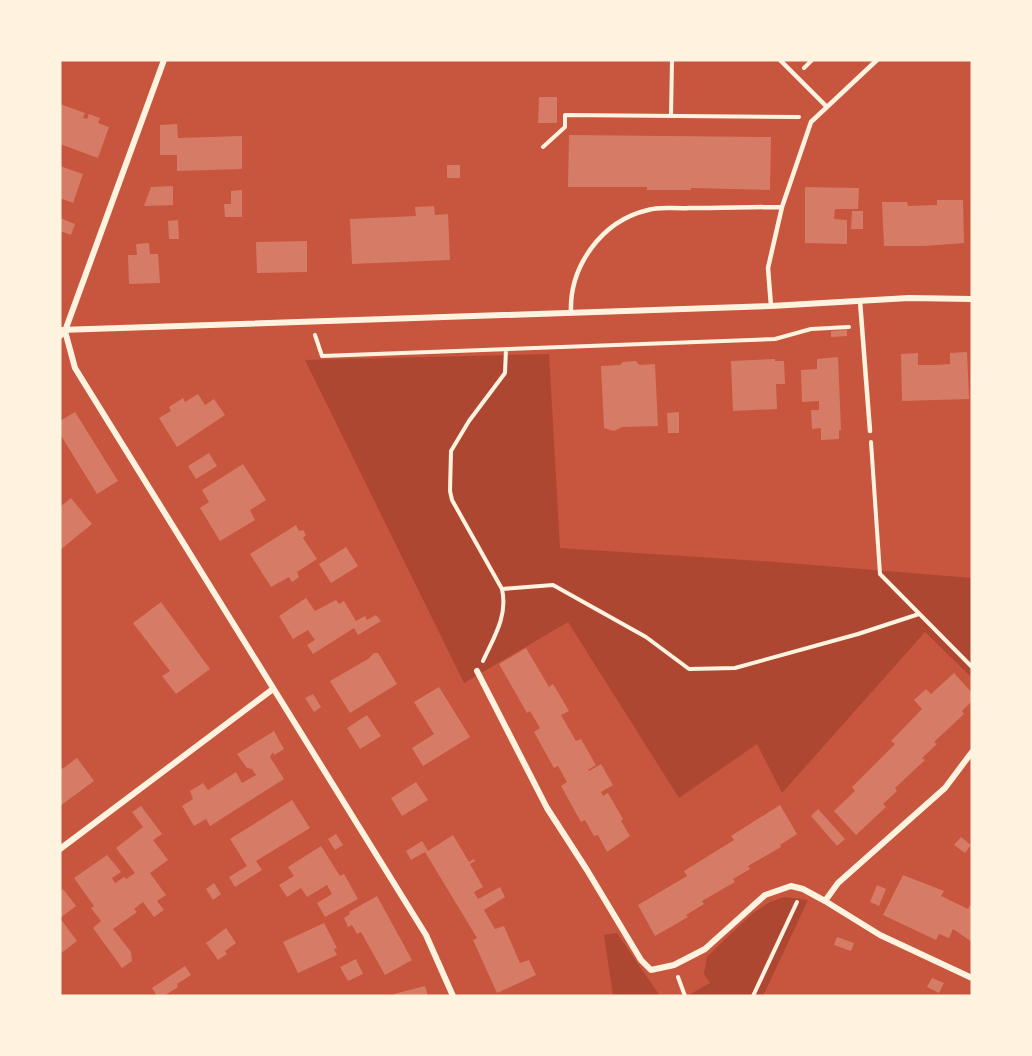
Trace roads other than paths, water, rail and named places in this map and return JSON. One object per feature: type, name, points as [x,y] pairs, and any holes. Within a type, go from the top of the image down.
[{"type":"street","points":[[164,60],[62,332],[75,368],[426,935],[453,996]]},
{"type":"street","points":[[62,332],[771,306],[909,298],[972,299]]},
{"type":"street","points":[[477,671],[547,808],[641,960],[651,970],[674,965],[705,949],[765,895],[791,886],[803,889],[825,901],[880,935],[972,978]]},
{"type":"street","points":[[60,849],[273,689]]},
{"type":"street","points":[[825,901],[838,883],[945,788],[972,752]]},
{"type":"lane","points":[[780,60],[826,107]]},
{"type":"lane","points":[[771,306],[768,268],[782,207],[811,122],[877,60]]},
{"type":"lane","points":[[571,313],[574,282],[591,247],[625,219],[649,209],[782,207]]},
{"type":"lane","points":[[860,301],[870,431]]}]
